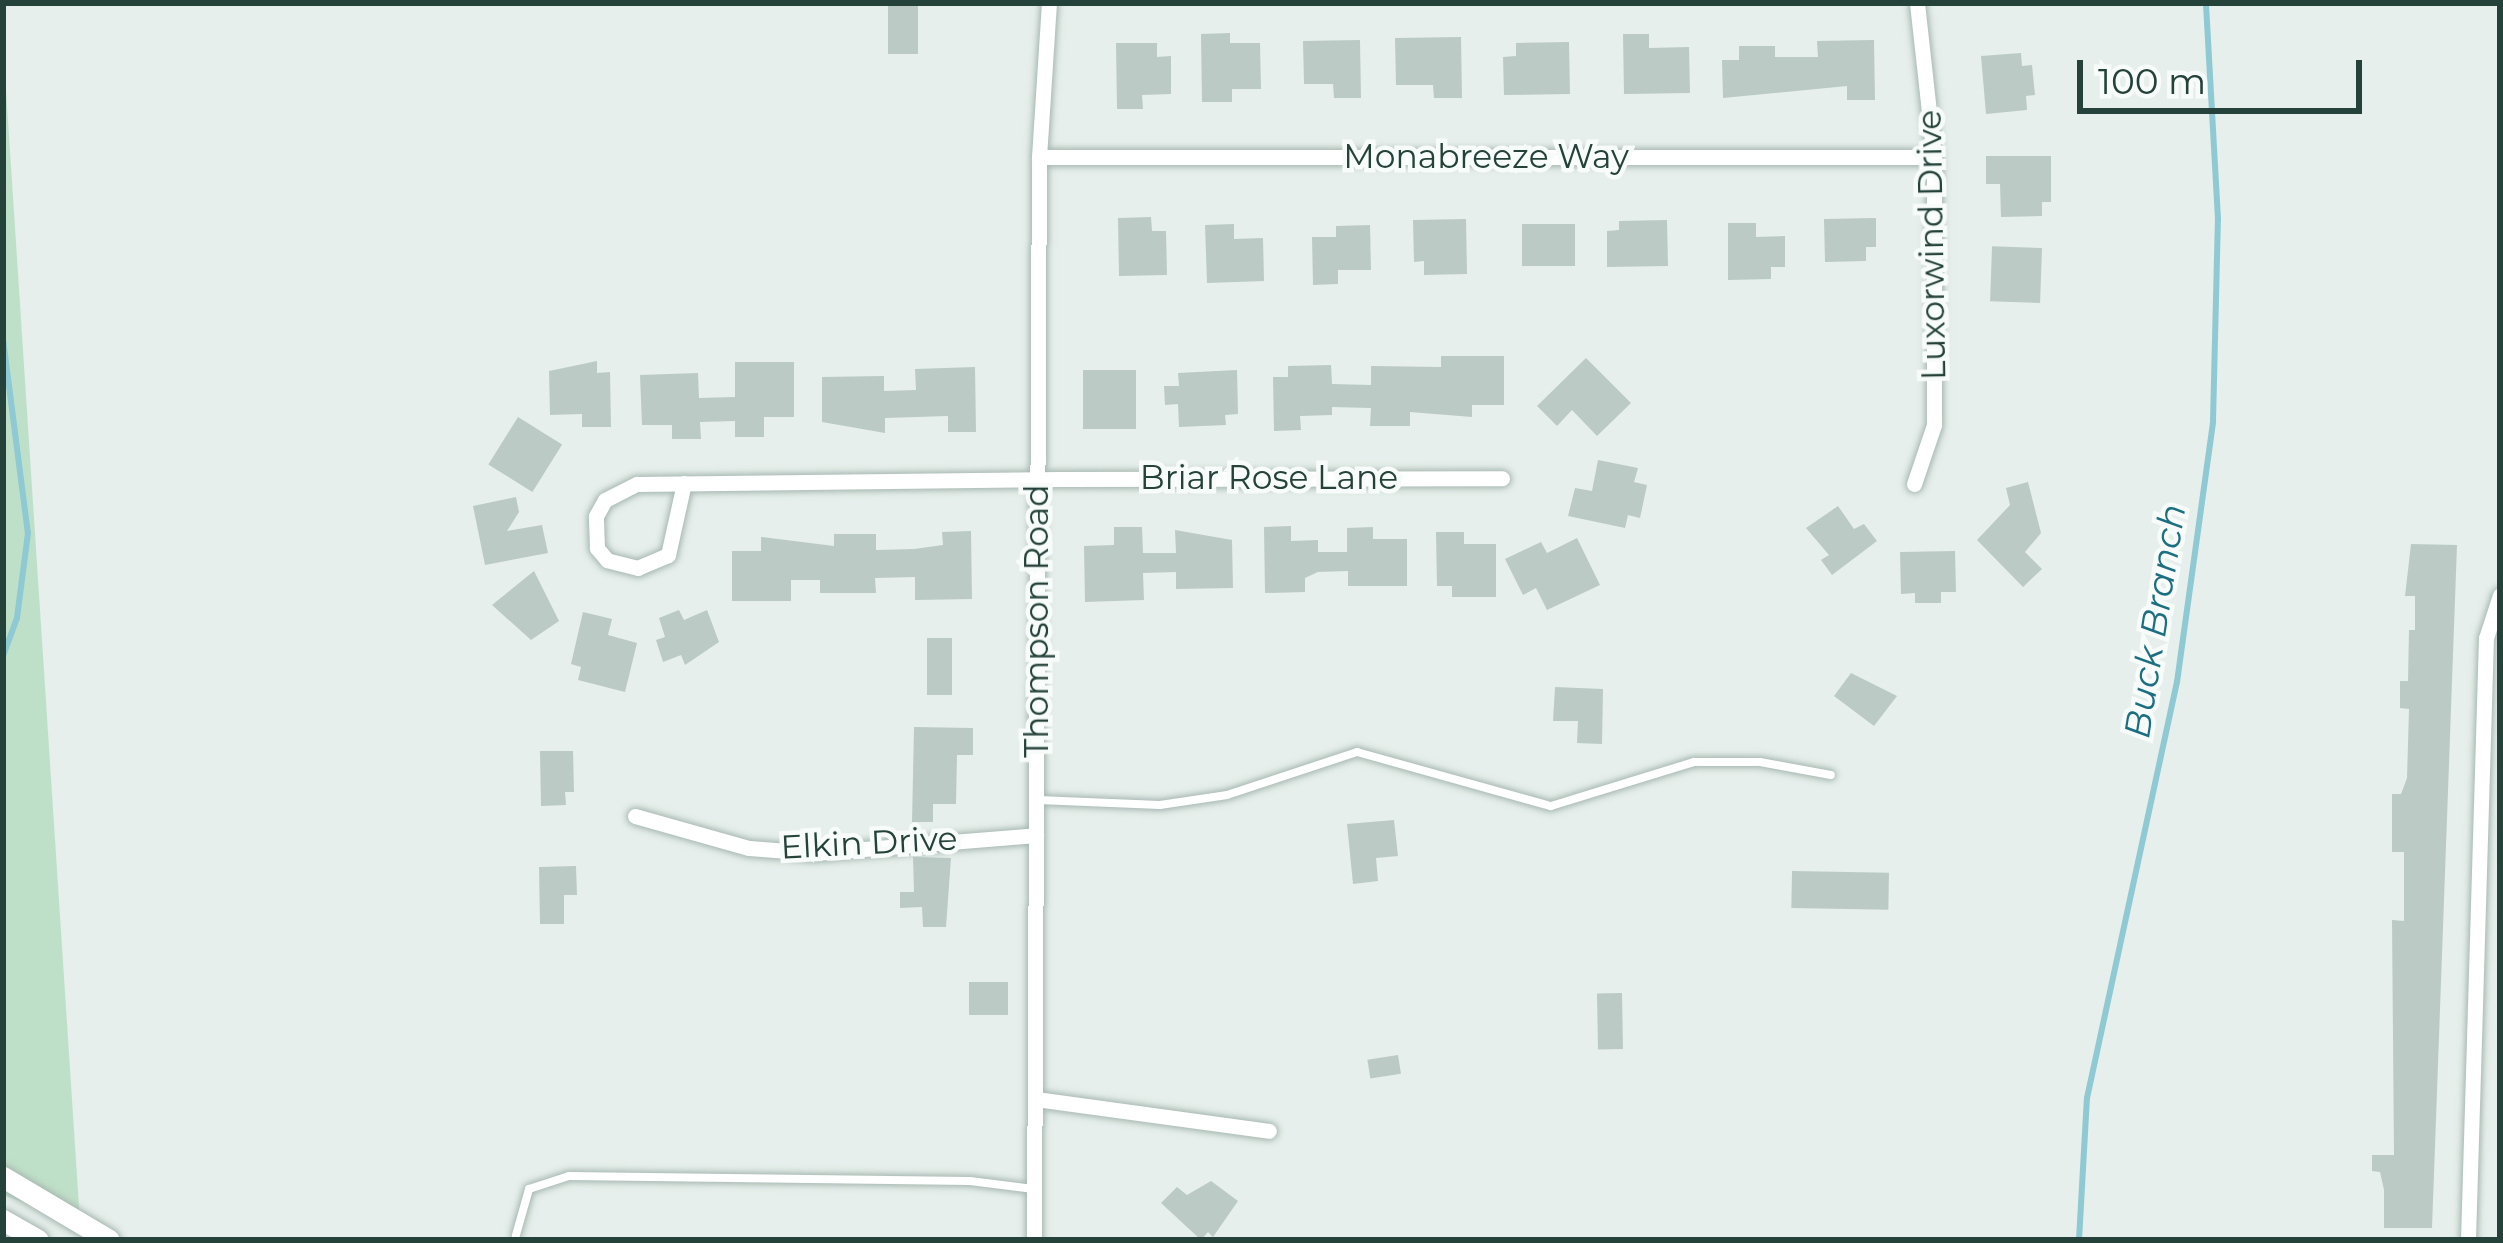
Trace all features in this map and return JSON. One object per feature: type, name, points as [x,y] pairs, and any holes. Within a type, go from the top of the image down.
[{"type":"main road","points":[[3,1177],[109,1240]]},
{"type":"main road","points":[[3,1220],[38,1240]]},
{"type":"street","name":"Thompson Road","points":[[1034,1240],[1039,157],[1049,3]]},
{"type":"street","name":"Luxorwind Drive","points":[[1914,484],[1934,425],[1934,157],[1917,3]]},
{"type":"street","name":"Monabreeze Way","points":[[1039,157],[1934,157]]},
{"type":"street","name":"Briar Rose Lane","points":[[684,483],[668,555],[638,568],[607,560],[594,532],[605,500],[637,484],[684,483],[1036,479],[1502,478]]},
{"type":"street","points":[[2468,1240],[2491,775],[2486,638],[2500,596]]},
{"type":"street","name":"Elkin Drive","points":[[635,816],[748,848],[814,854],[1036,835]]},
{"type":"street","points":[[1036,1099],[1268,1131]]},
{"type":"lane","points":[[1036,800],[1160,805],[1227,795],[1358,752],[1551,806],[1694,762],[1760,761],[1831,775]]},
{"type":"lane","points":[[516,1234],[530,1189],[569,1176],[970,1181],[1035,1190]]},
{"type":"green space","points":[[3,44],[80,1222],[3,1195]]},
{"type":"building","points":[[888,3],[918,3],[918,54],[888,54]]},
{"type":"building","points":[[1230,33],[1230,43],[1260,43],[1261,89],[1232,89],[1232,102],[1202,102],[1201,34]]},
{"type":"building","points":[[1623,34],[1649,34],[1649,48],[1689,47],[1690,93],[1624,94]]},
{"type":"building","points":[[1461,37],[1462,98],[1434,98],[1433,85],[1396,85],[1395,38]]},
{"type":"building","points":[[1360,40],[1361,98],[1334,98],[1333,84],[1304,84],[1303,41]]},
{"type":"building","points":[[1874,40],[1875,100],[1847,100],[1847,86],[1723,98],[1722,60],[1739,60],[1739,46],[1775,46],[1775,57],[1818,57],[1817,41]]},
{"type":"building","points":[[1569,42],[1570,94],[1504,95],[1503,57],[1516,56],[1516,43]]},
{"type":"building","points":[[1116,43],[1157,43],[1157,57],[1171,56],[1171,94],[1142,95],[1143,109],[1117,109]]},
{"type":"building","points":[[2021,53],[2022,66],[2032,65],[2035,95],[2026,96],[2027,110],[1986,114],[1981,56]]},
{"type":"building","points":[[1986,156],[2051,156],[2051,202],[2042,202],[2042,216],[2001,217],[2000,184],[1986,184]]},
{"type":"building","points":[[1151,217],[1152,231],[1166,231],[1167,275],[1119,276],[1118,218]]},
{"type":"building","points":[[1876,218],[1876,247],[1866,247],[1866,261],[1825,262],[1824,219]]},
{"type":"building","points":[[1466,219],[1467,274],[1424,275],[1424,261],[1414,262],[1413,220]]},
{"type":"building","points":[[1667,220],[1668,266],[1607,267],[1607,231],[1619,230],[1619,221]]},
{"type":"building","points":[[1728,223],[1756,223],[1756,237],[1785,236],[1785,267],[1771,267],[1771,279],[1728,280]]},
{"type":"building","points":[[1234,224],[1234,239],[1263,238],[1264,281],[1207,283],[1205,225]]},
{"type":"building","points":[[1522,224],[1575,224],[1575,266],[1522,266]]},
{"type":"building","points":[[1370,225],[1371,270],[1338,270],[1338,284],[1313,285],[1312,237],[1336,237],[1336,226]]},
{"type":"building","points":[[1992,246],[2042,248],[2040,303],[1990,301]]},
{"type":"building","points":[[1441,356],[1504,356],[1504,405],[1472,405],[1472,417],[1410,412],[1410,426],[1370,426],[1371,408],[1332,407],[1332,415],[1300,416],[1301,430],[1274,431],[1273,377],[1288,377],[1288,366],[1331,365],[1332,384],[1371,385],[1371,366],[1441,367]]},
{"type":"building","points":[[1586,358],[1631,403],[1597,436],[1572,410],[1557,426],[1537,406]]},
{"type":"building","points":[[597,361],[597,373],[610,372],[611,427],[582,427],[582,414],[550,415],[549,371]]},
{"type":"building","points":[[735,362],[794,362],[794,417],[764,417],[764,437],[735,437],[735,421],[700,422],[701,439],[672,439],[672,425],[642,425],[640,375],[698,373],[699,398],[735,397]]},
{"type":"building","points":[[975,367],[976,432],[948,432],[948,416],[885,418],[885,433],[822,422],[822,377],[884,376],[884,391],[916,390],[915,369]]},
{"type":"building","points":[[1083,370],[1136,370],[1136,429],[1083,429]]},
{"type":"building","points":[[1237,370],[1238,414],[1225,415],[1226,425],[1179,427],[1178,404],[1165,405],[1164,386],[1179,386],[1178,373]]},
{"type":"building","points":[[518,417],[562,445],[532,492],[488,464]]},
{"type":"building","points":[[1598,460],[1638,468],[1634,482],[1647,485],[1640,518],[1628,515],[1625,528],[1568,516],[1575,488],[1592,491]]},
{"type":"building","points":[[2028,482],[2041,533],[2025,552],[2042,569],[2023,587],[1977,540],[2010,505],[2006,488]]},
{"type":"building","points":[[516,497],[519,512],[507,531],[542,525],[548,553],[485,565],[473,506]]},
{"type":"building","points":[[1838,506],[1854,529],[1864,524],[1877,541],[1832,575],[1821,560],[1829,555],[1806,528]]},
{"type":"building","points":[[1291,526],[1291,541],[1318,540],[1318,552],[1347,552],[1347,528],[1373,527],[1373,539],[1407,539],[1407,586],[1348,586],[1348,571],[1318,572],[1305,578],[1305,592],[1265,593],[1264,527]]},
{"type":"building","points":[[1114,527],[1142,527],[1143,553],[1176,553],[1175,530],[1232,540],[1233,588],[1176,589],[1176,572],[1143,573],[1144,600],[1085,602],[1084,546],[1114,545]]},
{"type":"building","points":[[971,531],[972,599],[915,600],[915,577],[875,578],[876,593],[820,593],[820,580],[791,580],[791,601],[732,601],[732,551],[761,551],[761,537],[834,546],[834,534],[876,534],[876,550],[914,549],[943,545],[942,532]]},
{"type":"building","points":[[1436,532],[1464,532],[1464,544],[1496,544],[1496,597],[1452,597],[1452,586],[1437,586]]},
{"type":"building","points":[[1577,538],[1600,585],[1547,610],[1536,588],[1523,595],[1505,559],[1541,542],[1547,553]]},
{"type":"building","points":[[2411,544],[2457,545],[2432,1228],[2384,1228],[2384,1190],[2380,1172],[2372,1171],[2372,1155],[2394,1155],[2392,920],[2404,921],[2404,852],[2392,852],[2392,794],[2401,794],[2407,778],[2409,709],[2400,708],[2400,681],[2408,681],[2409,630],[2415,630],[2415,596],[2405,596]]},
{"type":"building","points":[[1955,551],[1956,592],[1941,592],[1941,603],[1915,603],[1915,593],[1901,594],[1900,552]]},
{"type":"building","points":[[534,571],[559,621],[531,640],[492,605]]},
{"type":"building","points":[[679,610],[684,620],[707,610],[719,642],[685,665],[681,655],[663,662],[656,640],[665,637],[659,618]]},
{"type":"building","points":[[583,612],[612,619],[608,635],[637,643],[625,692],[578,680],[581,667],[571,664]]},
{"type":"building","points":[[927,638],[952,638],[952,695],[927,695]]},
{"type":"building","points":[[1851,673],[1897,696],[1874,726],[1834,696]]},
{"type":"building","points":[[1555,687],[1603,689],[1602,744],[1577,743],[1578,721],[1553,721]]},
{"type":"building","points":[[914,727],[973,728],[973,755],[957,755],[956,804],[933,804],[933,822],[912,822]]},
{"type":"building","points":[[540,751],[573,751],[574,792],[565,792],[566,805],[541,806]]},
{"type":"building","points":[[1394,820],[1398,856],[1376,858],[1378,881],[1353,884],[1347,824]]},
{"type":"building","points":[[913,857],[951,858],[946,927],[923,927],[922,907],[900,908],[900,892],[914,892]]},
{"type":"building","points":[[576,866],[577,895],[564,895],[564,924],[540,924],[539,867]]},
{"type":"building","points":[[1792,871],[1889,873],[1888,910],[1791,908]]},
{"type":"building","points":[[969,982],[1008,982],[1008,1015],[969,1015]]},
{"type":"building","points":[[1597,993],[1622,993],[1623,1049],[1598,1049]]},
{"type":"building","points":[[1398,1055],[1401,1074],[1370,1079],[1367,1060]]},
{"type":"building","points":[[1211,1181],[1238,1201],[1213,1237],[1208,1232],[1201,1240],[1161,1203],[1177,1187],[1187,1195]]},
{"type":"waterway","name":"Buck Branch","points":[[2079,1240],[2087,1098],[2177,682],[2213,421],[2218,219],[2206,3]]},
{"type":"waterway","points":[[3,339],[28,533],[17,618],[3,656]]}]
